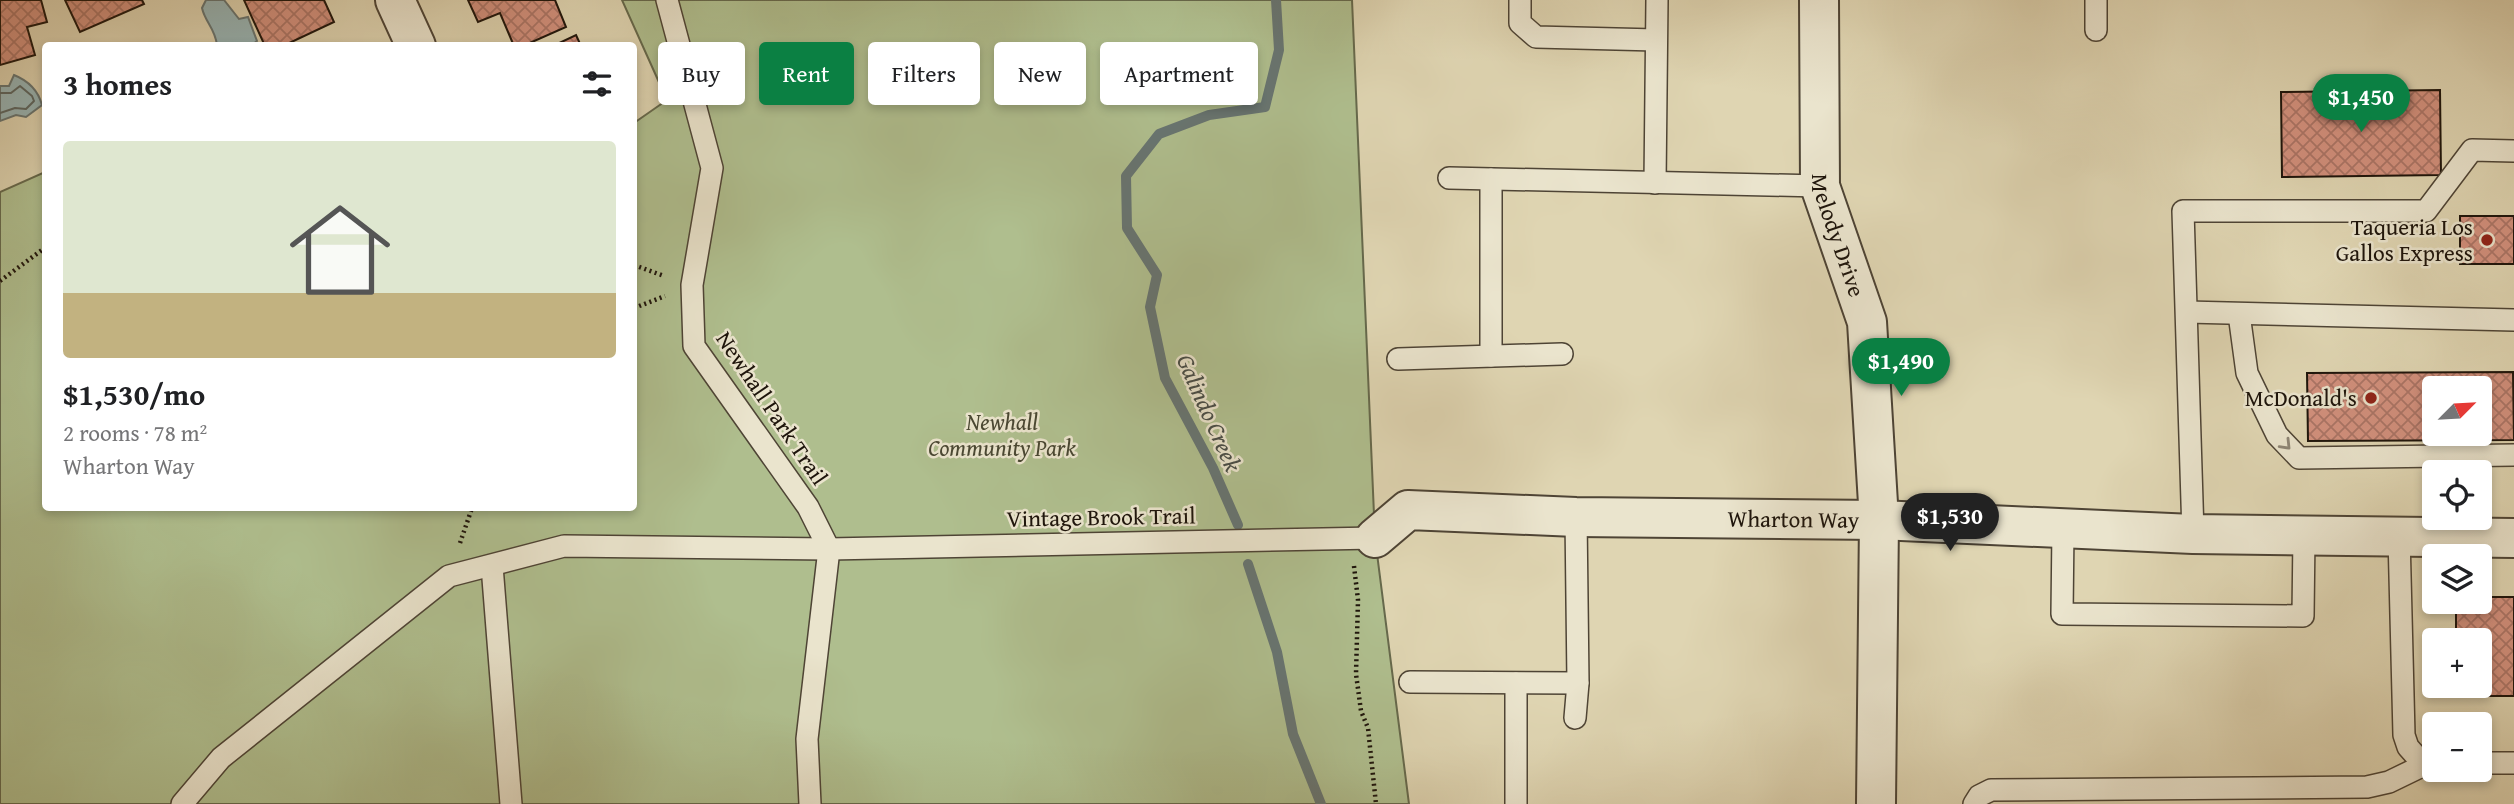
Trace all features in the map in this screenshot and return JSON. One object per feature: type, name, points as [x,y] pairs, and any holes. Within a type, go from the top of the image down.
[{"type":"street","points":[[395,0],[414,42]]},
{"type":"street","name":"Melody Drive","points":[[1819,0],[1820,186],[1867,322],[1879,520],[1876,804]]},
{"type":"street","name":"Wharton Way","points":[[1363,538],[1408,510],[1576,517],[1879,520],[2193,534],[2514,538]]},
{"type":"lane","name":"Newhall Park Trail","points":[[667,0],[712,168],[692,285],[694,346],[808,507],[829,549]]},
{"type":"lane","points":[[1520,0],[1520,23],[1535,37],[1656,40]]},
{"type":"lane","points":[[1655,183],[1657,0]]},
{"type":"lane","points":[[2096,0],[2096,30]]},
{"type":"lane","points":[[2193,534],[2183,211],[2426,211],[2472,150],[2514,151]]},
{"type":"lane","points":[[1450,178],[1820,186]]},
{"type":"lane","points":[[1491,179],[1491,356]]},
{"type":"lane","points":[[2187,312],[2514,320]]},
{"type":"lane","points":[[2239,314],[2247,373],[2277,435],[2299,458],[2514,455]]},
{"type":"lane","points":[[1398,359],[1562,354]]},
{"type":"lane","points":[[1575,718],[1578,683],[1576,517]]},
{"type":"lane","points":[[2063,528],[2062,614],[2303,616],[2304,535]]},
{"type":"lane","points":[[2399,537],[2404,735],[2409,747],[2422,759]]},
{"type":"lane","name":"Vintage Brook Trail","points":[[182,804],[221,758],[449,576],[564,546],[829,549],[1363,538]]},
{"type":"lane","points":[[810,804],[807,739],[829,549]]},
{"type":"lane","points":[[492,566],[510,804]]},
{"type":"lane","points":[[1410,682],[1578,683]]},
{"type":"lane","points":[[1516,682],[1516,804]]},
{"type":"lane","points":[[2492,764],[2514,763]]},
{"type":"lane","points":[[1974,804],[1979,796],[1991,790],[2367,787],[2389,782],[2422,768]]},
{"type":"path","points":[[0,281],[42,250]]},
{"type":"path","points":[[1363,538],[1356,674],[1361,711],[1368,728],[1376,804]]},
{"type":"green space","name":"Newhall Community Park","points":[[622,0],[1352,0],[1375,538],[1409,804],[0,804],[0,192],[42,173],[42,511],[637,511],[637,121],[660,105],[745,105],[745,42],[658,42],[658,80]]},
{"type":"water","points":[[206,0],[224,0],[239,19],[248,17],[257,41],[216,42],[202,8]]},
{"type":"water","points":[[14,75],[32,87],[42,105],[26,117],[16,115],[0,121],[0,86],[9,86]]},
{"type":"building","points":[[0,0],[41,0],[47,22],[27,27],[35,55],[0,65]]},
{"type":"building","points":[[65,0],[142,0],[144,4],[80,32]]},
{"type":"building","points":[[244,0],[324,0],[334,22],[292,42],[263,42]]},
{"type":"building","points":[[468,0],[555,0],[566,27],[532,42],[512,42],[500,13],[478,22]]},
{"type":"building","points":[[576,35],[579,42],[561,42]]},
{"type":"building","points":[[2440,90],[2441,175],[2282,177],[2281,92]]},
{"type":"building","name":"Taqueria Los Gallos Express","points":[[2460,216],[2514,216],[2514,264],[2460,264]]},
{"type":"building","name":"McDonald's","points":[[2513,372],[2514,440],[2492,440],[2492,376],[2422,376],[2422,440],[2308,441],[2307,373]]},
{"type":"building","points":[[2492,597],[2514,597],[2514,696],[2492,696],[2492,628],[2456,628],[2456,614],[2492,614]]},
{"type":"waterway","name":"Galindo Creek","points":[[1238,525],[1213,468],[1165,378],[1150,307],[1157,275],[1127,228],[1126,176],[1159,134],[1209,115],[1265,107],[1279,50],[1276,0]]},
{"type":"waterway","name":"Galindo Creek","points":[[1248,564],[1277,652],[1293,734],[1321,804]]},
{"type":"place","name":"Taqueria Los Gallos Express","points":[[2487,240]]},
{"type":"place","name":"McDonald's","points":[[2371,398]]}]
